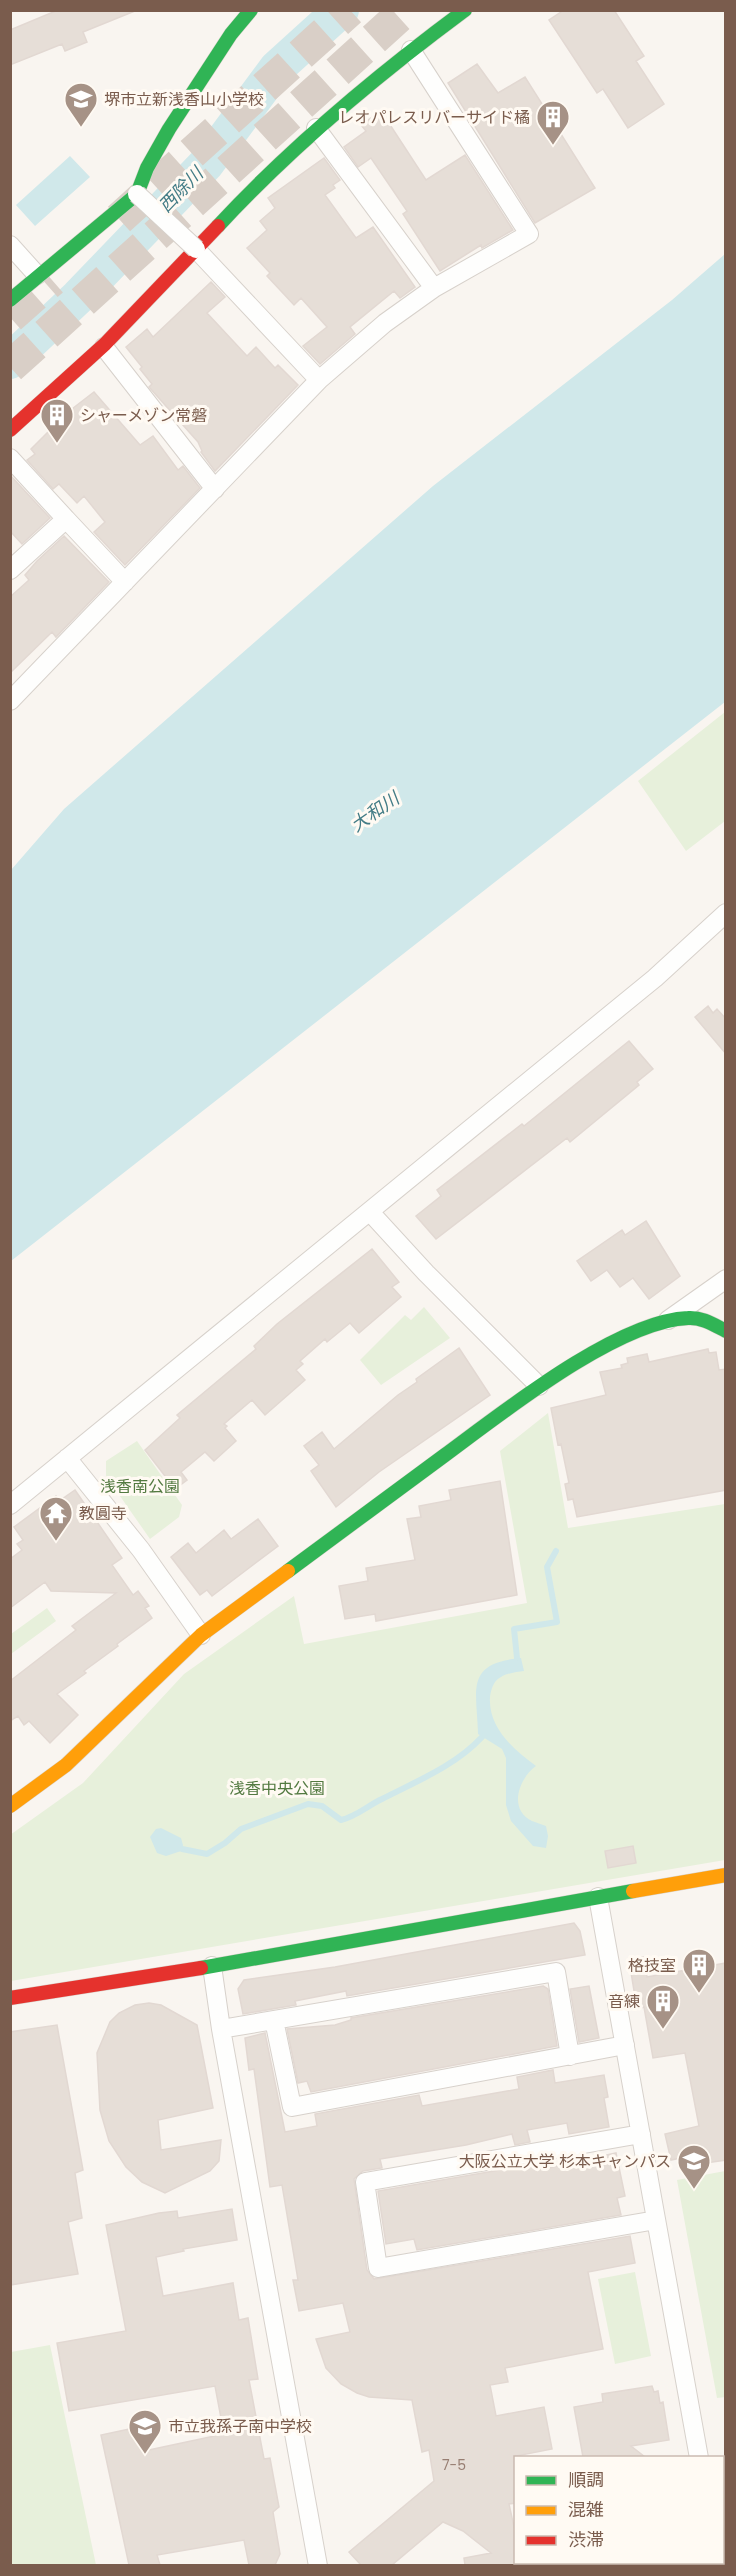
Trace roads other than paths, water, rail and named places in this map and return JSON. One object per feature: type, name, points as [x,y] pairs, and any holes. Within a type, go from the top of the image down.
[{"type":"street","points":[[10,300],[37,275],[137,194],[147,168],[169,129],[231,34],[251,10]]},
{"type":"street","points":[[10,430],[60,391],[254,188],[316,128],[411,50],[465,10]]},
{"type":"street","points":[[10,701],[319,380],[385,323],[434,288],[529,234],[411,50]]},
{"type":"street","points":[[316,128],[434,288]]},
{"type":"street","points":[[137,194],[196,249],[319,380]]},
{"type":"street","points":[[10,245],[37,275]]},
{"type":"street","points":[[104,347],[215,489]]},
{"type":"street","points":[[10,458],[125,582]]},
{"type":"street","points":[[10,570],[66,519]]},
{"type":"street","points":[[10,1505],[655,978],[726,913]]},
{"type":"street","points":[[370,1212],[426,1274],[539,1386]]},
{"type":"street","points":[[10,1806],[66,1765],[201,1635],[539,1386],[574,1365],[665,1322],[726,1280]]},
{"type":"street","points":[[665,1322],[687,1318],[705,1320],[726,1331]]},
{"type":"street","points":[[67,1458],[141,1550],[201,1635]]},
{"type":"street","points":[[10,1998],[212,1966],[726,1875]]},
{"type":"street","points":[[598,1897],[699,2456]]},
{"type":"street","points":[[212,1966],[221,2029],[318,2565]]},
{"type":"street","points":[[221,2029],[556,1972],[570,2056]]},
{"type":"street","points":[[274,2020],[292,2107],[625,2045]]},
{"type":"street","points":[[641,2134],[365,2182],[378,2268],[656,2220]]},
{"type":"water","points":[[70,156],[90,177],[35,226],[16,205]]},
{"type":"water","name":"大和川","points":[[725,254],[725,702],[11,1261],[11,870],[64,809],[433,486],[672,300]]},
{"type":"water","points":[[521,1658],[524,1671],[506,1675],[494,1683],[490,1697],[491,1708],[493,1719],[504,1737],[536,1766],[521,1785],[518,1801],[524,1816],[546,1826],[548,1836],[546,1848],[533,1846],[511,1821],[506,1805],[506,1758],[502,1749],[478,1734],[476,1692],[482,1673],[490,1666],[503,1661]]},
{"type":"water","points":[[161,1828],[181,1838],[183,1845],[181,1851],[166,1856],[157,1853],[150,1837],[156,1829]]},
{"type":"waterway","name":"西除川","points":[[10,361],[78,297],[206,164],[277,68],[341,10]]},
{"type":"waterway","points":[[517,1658],[514,1629],[557,1622],[547,1567],[556,1551]]},
{"type":"waterway","points":[[182,1849],[207,1854],[225,1843],[241,1829],[308,1804],[322,1806],[341,1820],[347,1818],[448,1765],[482,1737]]},
{"type":"tunnel","points":[[119,219],[350,10]]},
{"type":"tunnel","points":[[10,367],[406,10]]},
{"type":"tunnel","points":[[10,317],[52,280]]},
{"type":"place","name":"堺市立新浅香山小学校","points":[[81,128]]},
{"type":"place","name":"レオパレスリバーサイド橘","points":[[553,146]]},
{"type":"place","name":"シャーメゾン常磐","points":[[57,444]]},
{"type":"place","name":"教圓寺","points":[[56,1542]]},
{"type":"place","name":"格技室","points":[[699,1994]]},
{"type":"place","name":"音練","points":[[663,2030]]},
{"type":"place","name":"大阪公立大学 杉本キャンパス","points":[[694,2190]]},
{"type":"place","name":"市立我孫子南中学校","points":[[145,2455]]},
{"type":"park label","name":"浅香南公園","points":[[140,1486]]},
{"type":"park label","name":"浅香中央公園","points":[[277,1788]]}]
